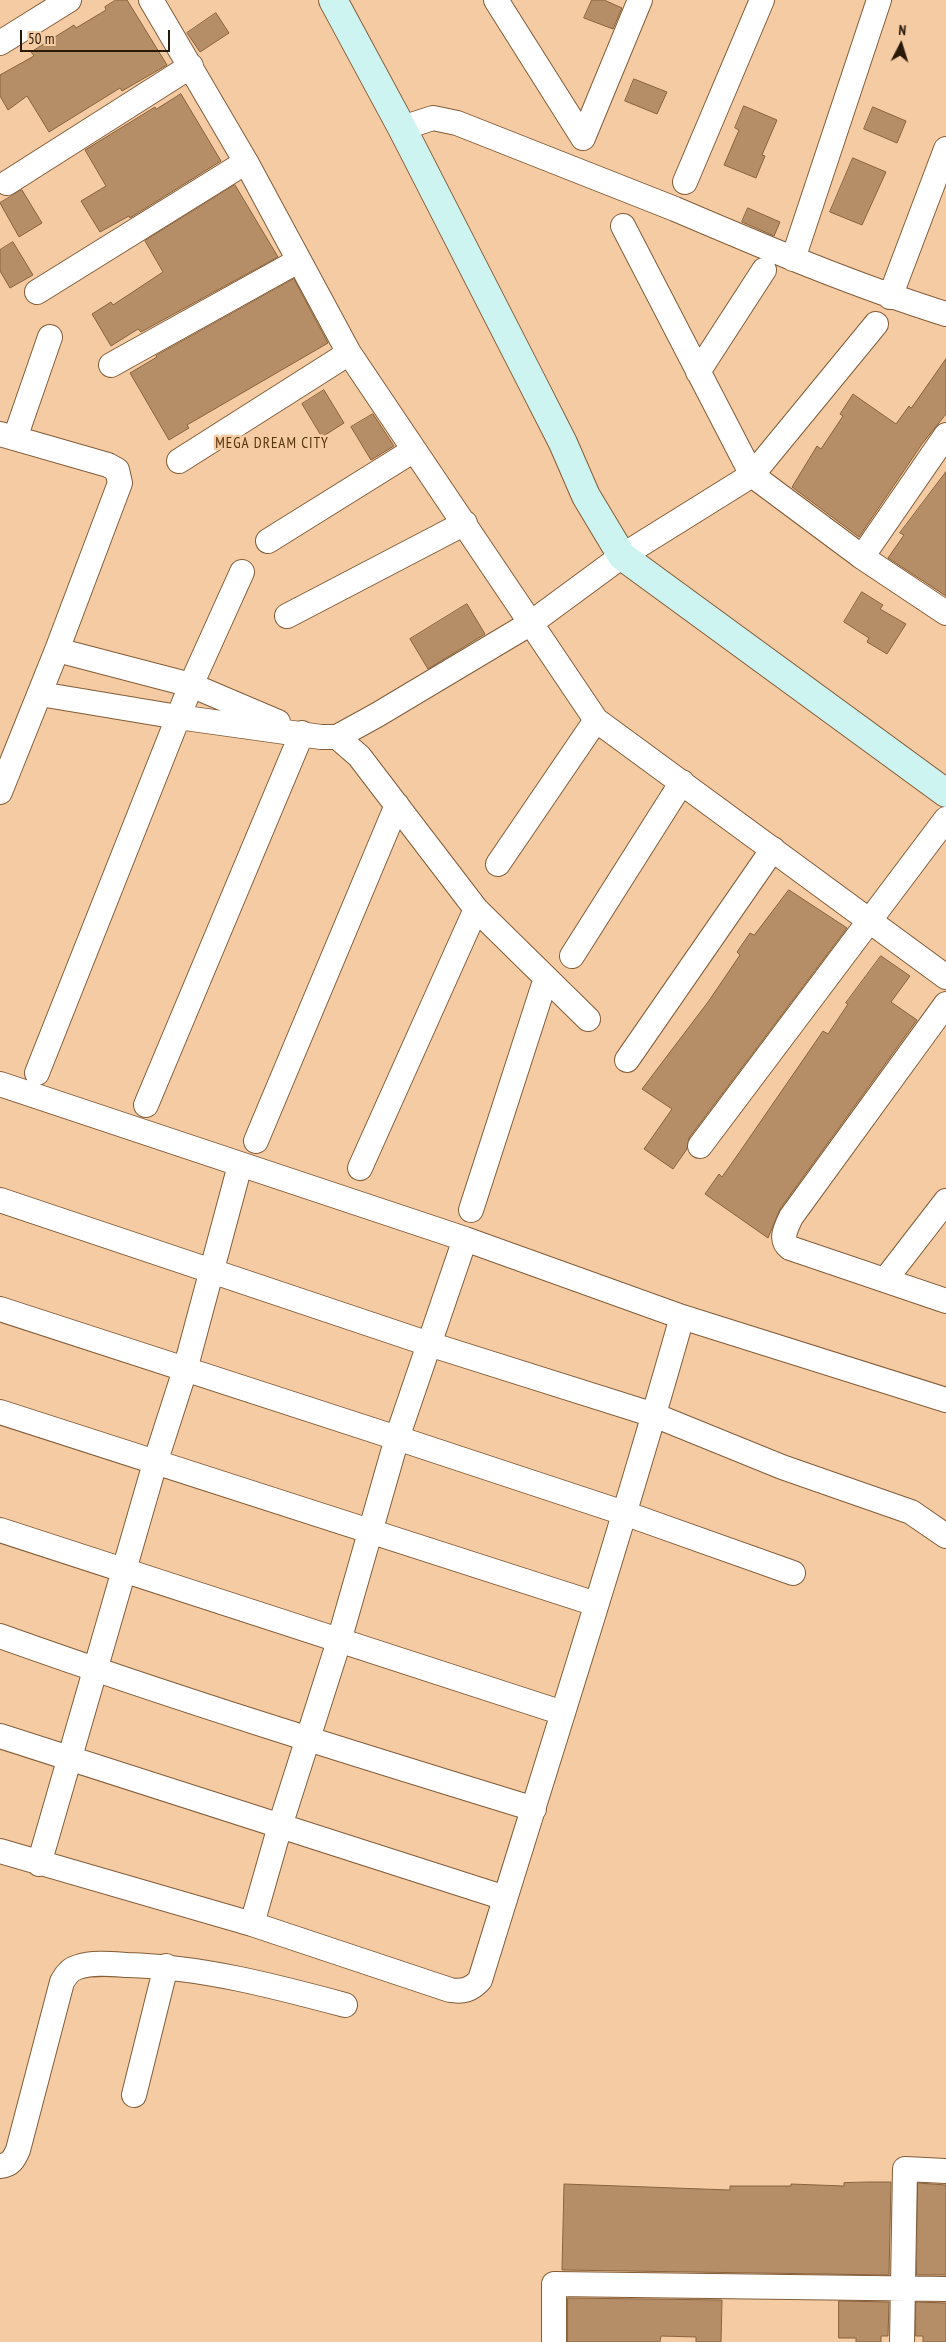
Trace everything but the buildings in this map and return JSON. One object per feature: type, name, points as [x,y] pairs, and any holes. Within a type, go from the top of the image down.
[{"type":"main road","points":[[333,0],[402,128],[563,443],[586,496],[622,556],[946,793]]},
{"type":"street","points":[[0,43],[69,0]]},
{"type":"street","points":[[151,0],[246,162],[349,353],[596,720],[946,976]]},
{"type":"street","points":[[496,0],[583,138],[640,0]]},
{"type":"street","points":[[510,24],[520,0]]},
{"type":"street","points":[[685,182],[762,0]]},
{"type":"street","points":[[792,259],[879,0]]},
{"type":"street","points":[[8,183],[191,66]]},
{"type":"street","points":[[402,128],[433,118],[457,123],[672,208],[792,259],[890,297],[946,314]]},
{"type":"street","points":[[890,297],[946,149]]},
{"type":"street","points":[[37,292],[246,162]]},
{"type":"street","points":[[623,226],[752,475],[862,557],[946,613]]},
{"type":"street","points":[[111,365],[298,261]]},
{"type":"street","points":[[698,372],[764,270]]},
{"type":"street","points":[[40,694],[178,717],[322,737],[336,737],[377,715],[531,622],[622,556],[752,475],[876,324]]},
{"type":"street","points":[[0,792],[40,694],[120,482],[117,470],[108,465],[7,436],[50,337]]},
{"type":"street","points":[[179,461],[349,353]]},
{"type":"street","points":[[862,557],[946,435]]},
{"type":"street","points":[[268,541],[414,450]]},
{"type":"street","points":[[287,616],[465,523]]},
{"type":"street","points":[[37,1073],[191,684],[242,572]]},
{"type":"street","points":[[57,650],[191,684],[302,733]]},
{"type":"street","points":[[498,864],[596,720]]},
{"type":"street","points":[[146,1105],[302,733]]},
{"type":"street","points":[[336,737],[359,756],[476,909],[588,1019]]},
{"type":"street","points":[[572,956],[682,782]]},
{"type":"street","points":[[256,1141],[397,805]]},
{"type":"street","points":[[700,1146],[946,819]]},
{"type":"street","points":[[627,1060],[774,849]]},
{"type":"street","points":[[360,1168],[476,909]]},
{"type":"street","points":[[471,1210],[546,978]]},
{"type":"street","points":[[946,1004],[791,1217],[783,1239],[785,1245],[790,1248],[946,1301]]},
{"type":"street","points":[[1,1087],[465,1239],[682,1316],[946,1400]]},
{"type":"street","points":[[39,1864],[123,1571],[185,1370],[240,1165]]},
{"type":"street","points":[[0,1200],[429,1344],[654,1415],[782,1467],[911,1512],[946,1536]]},
{"type":"street","points":[[886,1280],[946,1201]]},
{"type":"street","points":[[252,1924],[280,1826],[340,1641],[397,1438],[465,1239]]},
{"type":"street","points":[[0,1309],[624,1513],[793,1573]]},
{"type":"street","points":[[0,1851],[39,1864],[252,1924],[450,1990],[462,1992],[471,1988],[480,1980],[534,1809],[654,1415],[682,1316]]},
{"type":"street","points":[[0,1412],[596,1604]]},
{"type":"street","points":[[0,1530],[563,1713]]},
{"type":"street","points":[[0,1636],[94,1670],[308,1740],[534,1809]]},
{"type":"street","points":[[0,1736],[505,1898]]},
{"type":"street","points":[[0,2166],[14,2160],[18,2150],[62,1982],[68,1971],[78,1966],[100,1964],[166,1966],[268,1984],[345,2005]]},
{"type":"street","points":[[134,2095],[166,1966]]},
{"type":"street","points":[[902,2342],[905,2169],[946,2171]]},
{"type":"street","points":[[554,2342],[554,2284],[904,2290],[946,2289]]},
{"type":"district","name":"MEGA DREAM CITY","points":[[272,444]]}]
